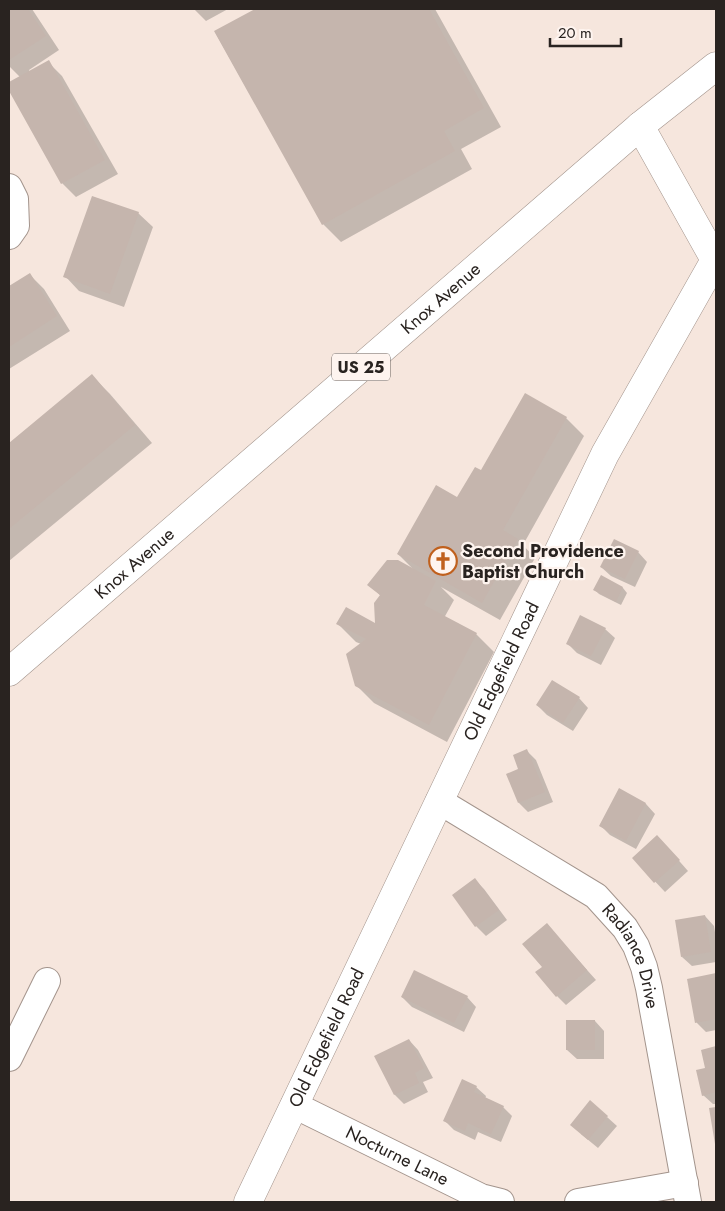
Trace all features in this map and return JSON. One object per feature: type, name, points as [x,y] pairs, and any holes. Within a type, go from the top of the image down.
[{"type":"street","name":"Knox Avenue","points":[[9,672],[640,126],[716,66]]},
{"type":"street","name":"Old Edgefield Road","points":[[248,1202],[605,454],[716,260],[640,126]]},
{"type":"street","points":[[9,187],[15,199],[16,226],[9,236]]},
{"type":"street","name":"Radiance Drive","points":[[439,801],[596,896],[612,911],[625,928],[636,946],[650,988],[686,1193]]},
{"type":"street","points":[[9,1058],[47,981]]},
{"type":"street","name":"Nocturne Lane","points":[[294,1105],[481,1197],[502,1202]]},
{"type":"street","points":[[578,1202],[686,1193]]},
{"type":"building","points":[[9,9],[28,9],[46,36],[9,60]]},
{"type":"building","points":[[255,9],[429,9],[484,108],[444,131],[455,151],[322,225],[214,31]]},
{"type":"building","points":[[49,60],[105,160],[61,184],[9,91],[9,82]]},
{"type":"building","points":[[92,196],[139,212],[110,294],[63,277]]},
{"type":"building","points":[[30,273],[57,316],[9,347],[9,286]]},
{"type":"building","points":[[92,374],[135,425],[9,529],[9,443]]},
{"type":"building","points":[[525,393],[567,417],[503,530],[518,539],[482,603],[397,554],[436,485],[457,497],[475,467],[481,470]]},
{"type":"building","points":[[614,539],[639,551],[625,579],[600,567]]},
{"type":"building","points":[[387,560],[398,560],[436,581],[424,605],[477,633],[429,725],[355,686],[346,654],[366,639],[336,624],[346,607],[375,623],[374,603],[380,595],[367,585]]},
{"type":"building","points":[[601,575],[623,587],[616,602],[593,590]]},
{"type":"building","points":[[580,615],[606,628],[591,656],[566,644]]},
{"type":"building","points":[[552,680],[580,697],[563,723],[536,705]]},
{"type":"building","points":[[527,749],[545,792],[518,803],[506,774],[518,769],[513,755]]},
{"type":"building","points":[[619,788],[646,803],[626,841],[599,826]]},
{"type":"building","points":[[657,835],[680,860],[654,883],[632,858]]},
{"type":"building","points":[[475,878],[499,910],[475,927],[452,895]]},
{"type":"building","points":[[705,915],[711,952],[681,957],[675,920]]},
{"type":"building","points":[[547,923],[587,970],[556,997],[535,972],[542,967],[522,944]]},
{"type":"building","points":[[414,970],[468,996],[454,1023],[401,997]]},
{"type":"building","points":[[716,973],[716,1019],[695,1023],[687,979]]},
{"type":"building","points":[[566,1020],[595,1020],[595,1050],[566,1050]]},
{"type":"building","points":[[409,1039],[424,1068],[415,1073],[419,1083],[394,1095],[374,1056]]},
{"type":"building","points":[[716,1046],[716,1092],[702,1096],[696,1070],[705,1068],[701,1050]]},
{"type":"building","points":[[462,1079],[477,1086],[474,1092],[504,1106],[491,1134],[468,1123],[465,1131],[443,1121]]},
{"type":"building","points":[[590,1100],[608,1116],[588,1140],[570,1125]]},
{"type":"building","points":[[716,1107],[716,1144],[715,1144],[709,1108]]},
{"type":"place","name":"Second Providence Baptist Church","points":[[443,561]]}]
